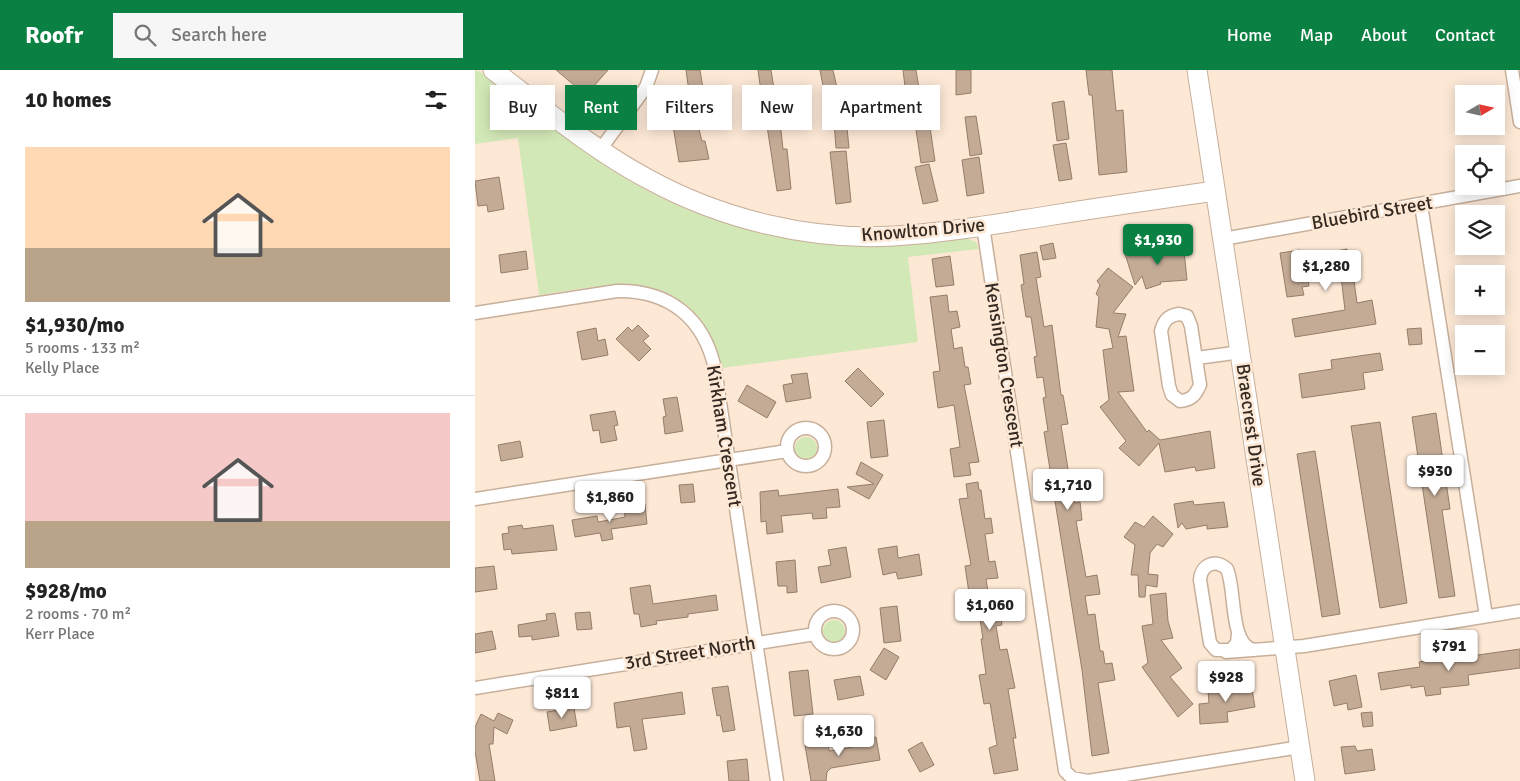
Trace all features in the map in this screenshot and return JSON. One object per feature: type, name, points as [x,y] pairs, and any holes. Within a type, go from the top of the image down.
[{"type":"street","name":"Knowlton Drive","points":[[493,70],[600,150],[648,180],[699,204],[729,215],[766,224],[814,232],[865,237],[917,234],[983,226],[1215,191]]},
{"type":"street","points":[[600,150],[646,87],[652,70]]},
{"type":"street","name":"Braecrest Drive","points":[[1197,70],[1305,781]]},
{"type":"street","points":[[1512,70],[1520,122]]},
{"type":"street","name":"Bluebird Street","points":[[1223,238],[1421,205],[1520,186]]},
{"type":"street","points":[[1421,205],[1486,616]]},
{"type":"street","name":"Kensington Crescent","points":[[983,226],[1065,771],[1072,778],[1088,781],[1299,746]]},
{"type":"street","name":"Kirkham Crescent","points":[[475,312],[617,291],[649,293],[668,301],[697,326],[711,354],[729,460],[777,781]]},
{"type":"street","points":[[1179,314],[1187,316],[1191,326],[1197,358],[1199,385],[1196,394],[1189,400],[1180,400],[1172,395],[1169,386],[1161,331],[1163,323],[1169,315],[1179,314]]},
{"type":"street","points":[[1197,358],[1241,352]]},
{"type":"street","points":[[475,499],[787,451]]},
{"type":"street","points":[[1254,650],[1245,646],[1238,634],[1228,572],[1219,564],[1208,565],[1202,570],[1200,580],[1208,638],[1212,648],[1226,652],[1285,648],[1520,611]]},
{"type":"street","name":"3rd Street North","points":[[475,688],[815,634]]},
{"type":"street","points":[[1226,652],[1235,647],[1238,634]]},
{"type":"green space","points":[[475,70],[499,85],[490,85],[490,130],[555,130],[555,128],[633,183],[677,205],[723,222],[770,234],[818,242],[867,245],[966,238],[976,242],[979,249],[908,257],[918,342],[722,368],[711,336],[696,313],[677,298],[657,289],[611,285],[539,295],[518,138],[475,144]]},
{"type":"green space","points":[[806,437],[814,440],[817,448],[814,456],[806,459],[798,456],[795,448],[798,440]]},
{"type":"green space","points":[[834,620],[844,627],[845,631],[838,641],[834,642],[824,635],[823,631],[830,621]]},
{"type":"building","points":[[556,70],[608,70],[595,85],[574,85]]},
{"type":"building","points":[[686,70],[700,70],[702,85],[688,85]]},
{"type":"building","points":[[758,70],[771,70],[773,85],[760,85]]},
{"type":"building","points":[[820,70],[833,70],[836,85],[823,85]]},
{"type":"building","points":[[903,70],[916,70],[918,85],[905,85]]},
{"type":"building","points":[[956,70],[971,70],[971,93],[956,95]]},
{"type":"building","points":[[1086,70],[1112,70],[1116,111],[1123,110],[1127,172],[1099,175],[1092,95],[1089,95]]},
{"type":"building","points":[[1064,101],[1069,139],[1057,141],[1052,103]]},
{"type":"building","points":[[976,116],[982,154],[970,156],[965,117]]},
{"type":"building","points":[[674,130],[699,130],[702,141],[705,141],[709,159],[679,162]]},
{"type":"building","points":[[768,130],[781,130],[783,149],[787,149],[791,189],[777,191]]},
{"type":"building","points":[[835,130],[847,130],[849,148],[836,148]]},
{"type":"building","points":[[916,130],[930,130],[935,161],[921,163]]},
{"type":"building","points":[[1066,143],[1072,179],[1059,181],[1053,145]]},
{"type":"building","points":[[846,151],[851,202],[836,204],[830,152]]},
{"type":"building","points":[[979,157],[984,193],[967,196],[962,160]]},
{"type":"building","points":[[929,164],[938,201],[923,204],[915,167]]},
{"type":"building","points":[[499,177],[504,209],[488,212],[487,205],[478,206],[475,181]]},
{"type":"building","points":[[1183,241],[1187,280],[1160,282],[1161,284],[1146,289],[1142,276],[1135,285],[1125,254],[1150,247],[1153,255],[1173,252],[1171,242]]},
{"type":"building","points":[[1053,243],[1056,258],[1043,260],[1040,246]]},
{"type":"building","points":[[1347,249],[1348,257],[1356,257],[1358,272],[1353,273],[1357,303],[1372,300],[1376,324],[1295,337],[1292,319],[1345,310],[1340,268],[1307,274],[1309,286],[1302,287],[1304,295],[1287,297],[1280,253],[1300,250],[1301,255],[1311,256]]},
{"type":"building","points":[[526,251],[528,269],[501,273],[499,255]]},
{"type":"building","points":[[1037,252],[1041,277],[1036,278],[1044,327],[1052,325],[1061,395],[1063,395],[1068,424],[1061,425],[1068,469],[1075,503],[1080,502],[1082,520],[1076,521],[1086,577],[1097,575],[1100,594],[1085,596],[1088,615],[1095,614],[1100,651],[1103,651],[1105,664],[1112,663],[1115,680],[1098,683],[1109,753],[1092,756],[1082,670],[1044,432],[1048,431],[1043,398],[1046,397],[1043,377],[1037,378],[1034,357],[1037,356],[1031,317],[1026,317],[1021,285],[1024,284],[1020,255]]},
{"type":"building","points":[[950,256],[954,285],[936,287],[932,259]]},
{"type":"building","points":[[1108,268],[1133,287],[1113,313],[1126,314],[1118,337],[1126,336],[1134,391],[1118,392],[1147,432],[1149,430],[1160,440],[1210,431],[1215,468],[1196,471],[1195,467],[1165,472],[1159,443],[1139,466],[1119,448],[1126,441],[1100,407],[1109,400],[1103,350],[1113,348],[1109,329],[1096,327],[1099,297],[1096,294],[1100,285],[1097,281]]},
{"type":"building","points":[[947,295],[949,312],[957,311],[960,327],[951,329],[954,349],[962,347],[965,367],[968,367],[971,384],[964,385],[979,462],[969,463],[971,475],[954,477],[950,449],[960,447],[954,405],[938,408],[933,372],[940,371],[930,297]]},
{"type":"building","points":[[638,325],[649,336],[643,341],[651,349],[639,361],[616,339],[628,327],[632,331]]},
{"type":"building","points":[[596,328],[598,341],[605,339],[608,355],[582,360],[577,332]]},
{"type":"building","points":[[1421,328],[1422,344],[1409,345],[1407,329]]},
{"type":"building","points":[[1380,353],[1383,370],[1363,373],[1365,389],[1302,398],[1299,374],[1332,369],[1331,360]]},
{"type":"building","points":[[858,368],[884,394],[871,407],[845,381]]},
{"type":"building","points":[[807,373],[811,398],[786,402],[783,385],[793,383],[791,375]]},
{"type":"building","points":[[747,385],[776,402],[767,418],[738,401]]},
{"type":"building","points":[[677,397],[683,431],[665,434],[663,417],[666,416],[663,399]]},
{"type":"building","points":[[615,411],[618,425],[614,426],[617,440],[601,443],[599,430],[593,431],[590,415]]},
{"type":"building","points":[[1436,413],[1450,509],[1442,510],[1455,596],[1439,598],[1412,417]]},
{"type":"building","points":[[884,420],[888,456],[871,458],[867,422]]},
{"type":"building","points":[[1380,422],[1407,603],[1380,608],[1351,426]]},
{"type":"building","points":[[520,441],[523,457],[501,461],[498,445]]},
{"type":"building","points":[[1315,451],[1340,614],[1322,617],[1297,454]]},
{"type":"building","points":[[861,462],[883,475],[869,499],[847,487],[874,484],[856,474]]},
{"type":"building","points":[[978,482],[985,519],[991,518],[993,533],[985,534],[989,562],[995,561],[998,578],[986,579],[989,598],[1001,596],[1003,610],[1000,610],[1002,625],[996,626],[1000,650],[1007,649],[1015,688],[1008,689],[1016,738],[1013,738],[1018,770],[994,774],[989,748],[997,745],[990,703],[984,704],[979,675],[986,674],[981,639],[983,639],[976,592],[969,593],[965,566],[971,565],[959,499],[968,498],[966,484]]},
{"type":"building","points":[[693,484],[695,502],[681,503],[679,485]]},
{"type":"building","points":[[838,489],[840,507],[826,508],[827,518],[813,519],[812,513],[781,516],[783,532],[767,534],[766,521],[761,522],[760,492],[778,490],[779,496]]},
{"type":"building","points":[[1193,501],[1194,505],[1224,502],[1228,527],[1207,529],[1207,525],[1186,529],[1182,523],[1178,528],[1174,504]]},
{"type":"building","points":[[645,504],[647,524],[611,529],[613,539],[602,541],[600,533],[575,537],[572,520],[597,516],[598,522],[625,517],[624,507]]},
{"type":"building","points":[[1153,516],[1173,534],[1163,547],[1157,544],[1150,553],[1148,574],[1158,575],[1157,587],[1146,585],[1145,597],[1139,597],[1138,575],[1131,575],[1135,545],[1124,537],[1135,522],[1144,527]]},
{"type":"building","points":[[522,525],[523,529],[553,525],[557,550],[512,554],[511,549],[504,550],[502,534],[509,533],[508,527]]},
{"type":"building","points":[[897,546],[898,558],[919,554],[922,575],[898,579],[896,572],[883,575],[878,549]]},
{"type":"building","points":[[846,547],[851,577],[821,583],[818,567],[831,565],[828,550]]},
{"type":"building","points":[[795,560],[797,592],[787,593],[787,586],[778,586],[776,562]]},
{"type":"building","points":[[494,566],[497,589],[475,592],[475,568]]},
{"type":"building","points":[[650,585],[653,604],[716,595],[718,610],[688,614],[688,617],[656,621],[657,624],[641,627],[639,614],[634,614],[630,588]]},
{"type":"building","points":[[1166,593],[1168,621],[1173,638],[1161,640],[1182,668],[1170,677],[1193,704],[1178,717],[1142,667],[1148,663],[1142,626],[1153,624],[1150,595]]},
{"type":"building","points":[[897,606],[901,641],[884,643],[880,608]]},
{"type":"building","points":[[590,612],[592,629],[577,630],[575,613]]},
{"type":"building","points":[[555,613],[559,636],[532,640],[532,636],[519,637],[518,625],[547,620],[546,614]]},
{"type":"building","points":[[492,631],[496,649],[475,653],[475,634]]},
{"type":"building","points":[[884,648],[899,657],[886,680],[870,670]]},
{"type":"building","points":[[1520,649],[1520,668],[1468,675],[1469,685],[1440,688],[1441,694],[1426,696],[1424,686],[1411,688],[1411,685],[1381,690],[1378,673],[1420,667],[1419,662],[1436,659],[1436,661]]},
{"type":"building","points":[[808,670],[813,714],[794,716],[789,672]]},
{"type":"building","points":[[1356,675],[1362,707],[1348,710],[1347,703],[1334,706],[1329,681]]},
{"type":"building","points":[[860,676],[864,695],[838,700],[834,680]]},
{"type":"building","points":[[1251,683],[1255,707],[1227,712],[1228,722],[1200,724],[1199,704],[1209,703],[1208,691],[1228,690],[1227,687]]},
{"type":"building","points":[[728,686],[735,730],[723,732],[720,715],[717,716],[712,688]]},
{"type":"building","points":[[682,692],[685,714],[642,719],[647,749],[634,751],[630,726],[617,728],[614,703]]},
{"type":"building","points":[[574,708],[577,726],[550,731],[547,712]]},
{"type":"building","points":[[1372,712],[1373,726],[1363,727],[1361,713]]},
{"type":"building","points":[[498,713],[513,720],[507,734],[494,727],[493,744],[489,744],[495,781],[480,781],[475,751],[475,727],[481,714],[494,721]]},
{"type":"building","points":[[876,737],[880,760],[831,768],[827,772],[826,781],[811,781],[805,745],[828,742],[829,751],[853,747],[852,741]]},
{"type":"building","points":[[922,742],[934,765],[920,772],[908,750]]},
{"type":"building","points":[[1355,746],[1357,751],[1372,749],[1375,770],[1345,774],[1341,747]]},
{"type":"building","points":[[747,759],[749,781],[729,781],[727,761]]}]
